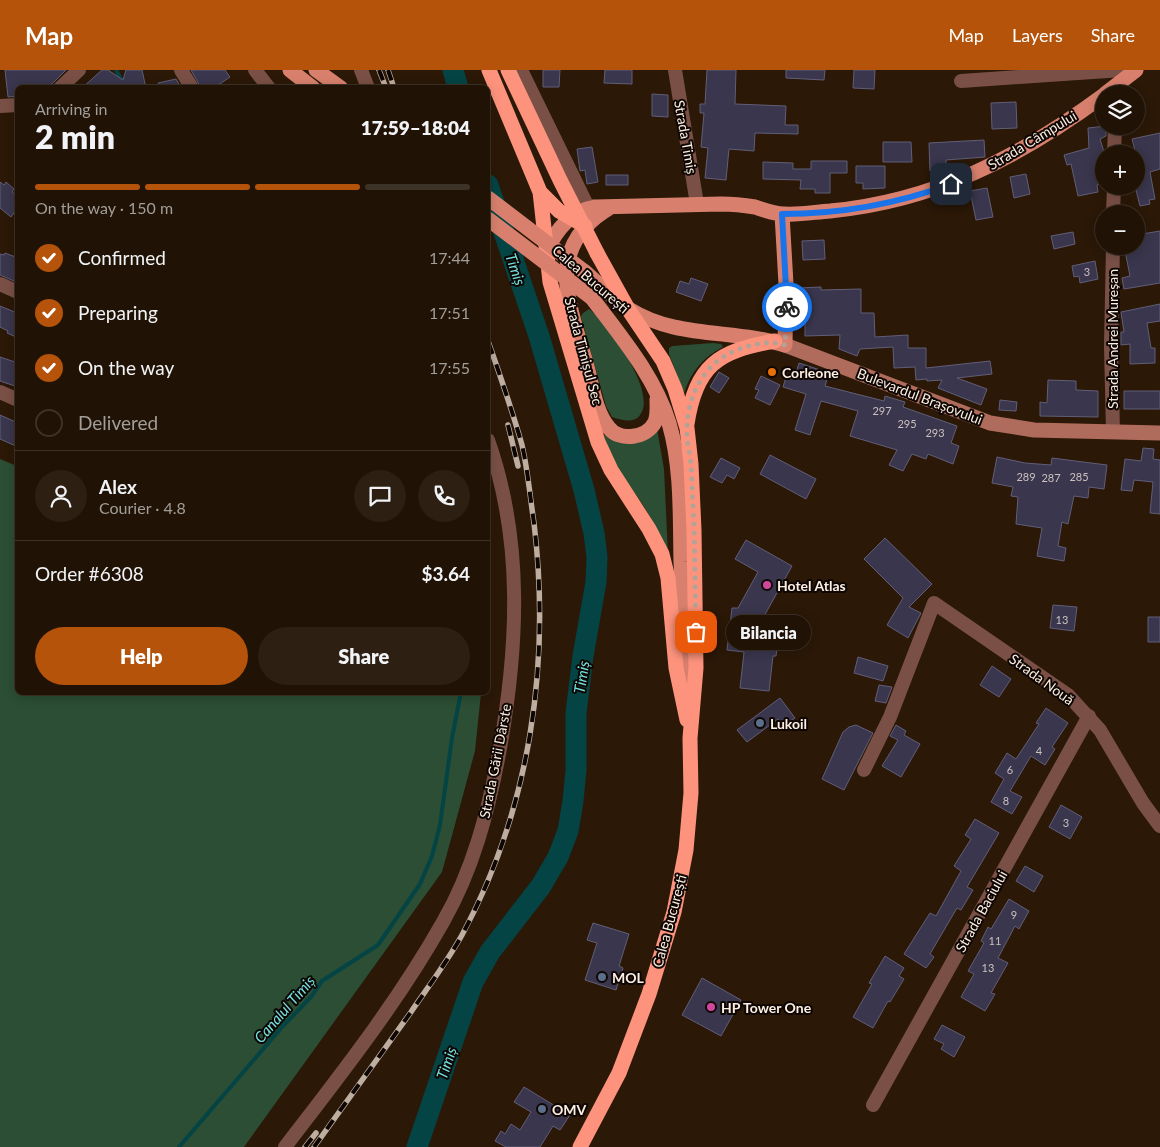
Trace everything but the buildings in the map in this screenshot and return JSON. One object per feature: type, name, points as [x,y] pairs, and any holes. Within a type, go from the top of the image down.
[{"type":"highway","points":[[489,70],[540,192],[549,203],[585,226]]},
{"type":"highway","points":[[508,70],[560,180],[628,309]]},
{"type":"highway","points":[[540,192],[553,295],[598,442],[611,470],[656,539],[664,560],[668,578],[676,668],[690,738]]},
{"type":"highway","name":"Calea București","points":[[580,1147],[604,1105],[649,994],[674,912],[686,850],[689,820],[690,738],[696,668],[691,464],[686,428],[675,389],[663,361],[628,309]]},
{"type":"highway","points":[[686,428],[693,397],[699,381],[707,369],[719,358],[731,352],[780,343]]},
{"type":"main road","points":[[290,70],[309,85]]},
{"type":"main road","points":[[316,70],[337,85]]},
{"type":"main road","name":"Strada Câmpului","points":[[1114,85],[1130,70]]},
{"type":"main road","name":"Strada Câmpului","points":[[782,214],[847,209],[881,204],[936,189],[965,178],[1023,148],[1095,100]]},
{"type":"main road","name":"Calea București","points":[[490,200],[585,272],[628,309]]},
{"type":"main road","points":[[546,251],[552,238],[570,218],[580,212],[604,207],[697,204],[740,205],[782,214],[786,284],[780,343]]},
{"type":"main road","name":"Strada Timișul Sec","points":[[604,207],[585,226],[572,245],[567,273],[570,306],[596,398],[609,428],[614,433],[623,437],[647,431],[655,423],[657,393]]},
{"type":"main road","name":"Calea București","points":[[490,221],[592,298],[645,370],[669,423],[675,455],[680,519],[690,738]]},
{"type":"main road","name":"Bulevardul Brașovului","points":[[628,309],[672,327],[780,343],[990,423],[1034,430],[1160,433]]},
{"type":"street","points":[[63,85],[79,70]]},
{"type":"street","points":[[181,70],[190,85]]},
{"type":"street","points":[[255,70],[267,85]]},
{"type":"street","points":[[361,70],[367,85]]},
{"type":"street","points":[[521,70],[588,205],[604,207]]},
{"type":"street","name":"Strada Timiș","points":[[674,70],[697,204]]},
{"type":"street","points":[[961,81],[1130,70]]},
{"type":"street","points":[[0,106],[15,105]]},
{"type":"street","name":"Strada Andrei Mureșan","points":[[1113,255],[1111,346],[1113,432]]},
{"type":"street","points":[[0,284],[15,291]]},
{"type":"street","points":[[0,392],[15,399]]},
{"type":"street","name":"Strada Gării Dârste","points":[[285,1147],[361,1049],[444,921],[470,866],[490,803],[506,718],[514,637],[515,585],[507,508],[498,469],[490,446]]},
{"type":"street","name":"Strada Nouă","points":[[864,770],[890,716],[934,603],[1068,696],[1089,716],[1112,748],[1143,803],[1160,826]]},
{"type":"street","name":"Strada Baciului","points":[[873,1105],[1089,716]]},
{"type":"green space","points":[[589,309],[608,329],[637,375],[644,404],[640,415],[634,420],[612,417],[606,406],[581,317]]},
{"type":"green space","points":[[721,344],[723,347],[704,360],[690,378],[684,393],[669,354],[669,348],[672,346]]},
{"type":"green space","points":[[656,423],[664,469],[668,554],[647,511],[615,463],[604,435],[612,438]]},
{"type":"green space","points":[[0,459],[15,465],[15,695],[481,695],[475,751],[442,872],[244,1147],[0,1147]]},
{"type":"waterway","name":"Canalul Timiș","points":[[116,70],[122,81]]},
{"type":"waterway","name":"Timiș","points":[[453,70],[457,85]]},
{"type":"waterway","name":"Timiș","points":[[417,1147],[473,982],[490,952],[541,886],[558,857],[568,831],[576,770],[576,713],[583,656],[596,582],[597,557],[594,533],[584,490],[539,336],[490,191]]},
{"type":"waterway","name":"Canalul Timiș","points":[[179,1147],[282,1027],[311,997],[322,981],[378,945],[420,884],[432,856],[440,825],[452,738],[460,695]]},
{"type":"railway","points":[[379,70],[385,85]]},
{"type":"railway","points":[[388,70],[393,85]]},
{"type":"railway","points":[[314,1147],[444,965],[462,935],[485,887],[504,837],[519,787],[530,735],[537,683],[539,576],[534,523],[522,445],[490,347]]},
{"type":"railway","points":[[508,425],[518,466]]},
{"type":"railway","points":[[305,1147],[316,1133]]},
{"type":"way so far","points":[[696,632],[693,501],[691,464],[686,428],[693,397],[699,381],[707,369],[719,358],[731,352],[756,345],[775,342],[785,345],[787,307]]},
{"type":"place","name":"Corleone","points":[[772,372]]},
{"type":"place","name":"Hotel Atlas","points":[[767,585]]},
{"type":"place","name":"Bilancia","points":[[696,632]]},
{"type":"place","name":"Lukoil","points":[[760,723]]},
{"type":"place","name":"MOL","points":[[602,977]]},
{"type":"place","name":"HP Tower One","points":[[711,1007]]},
{"type":"place","name":"OMV","points":[[542,1109]]},
{"type":"route","points":[[787,307],[782,214],[847,209],[881,204],[908,198],[951,184]]}]
